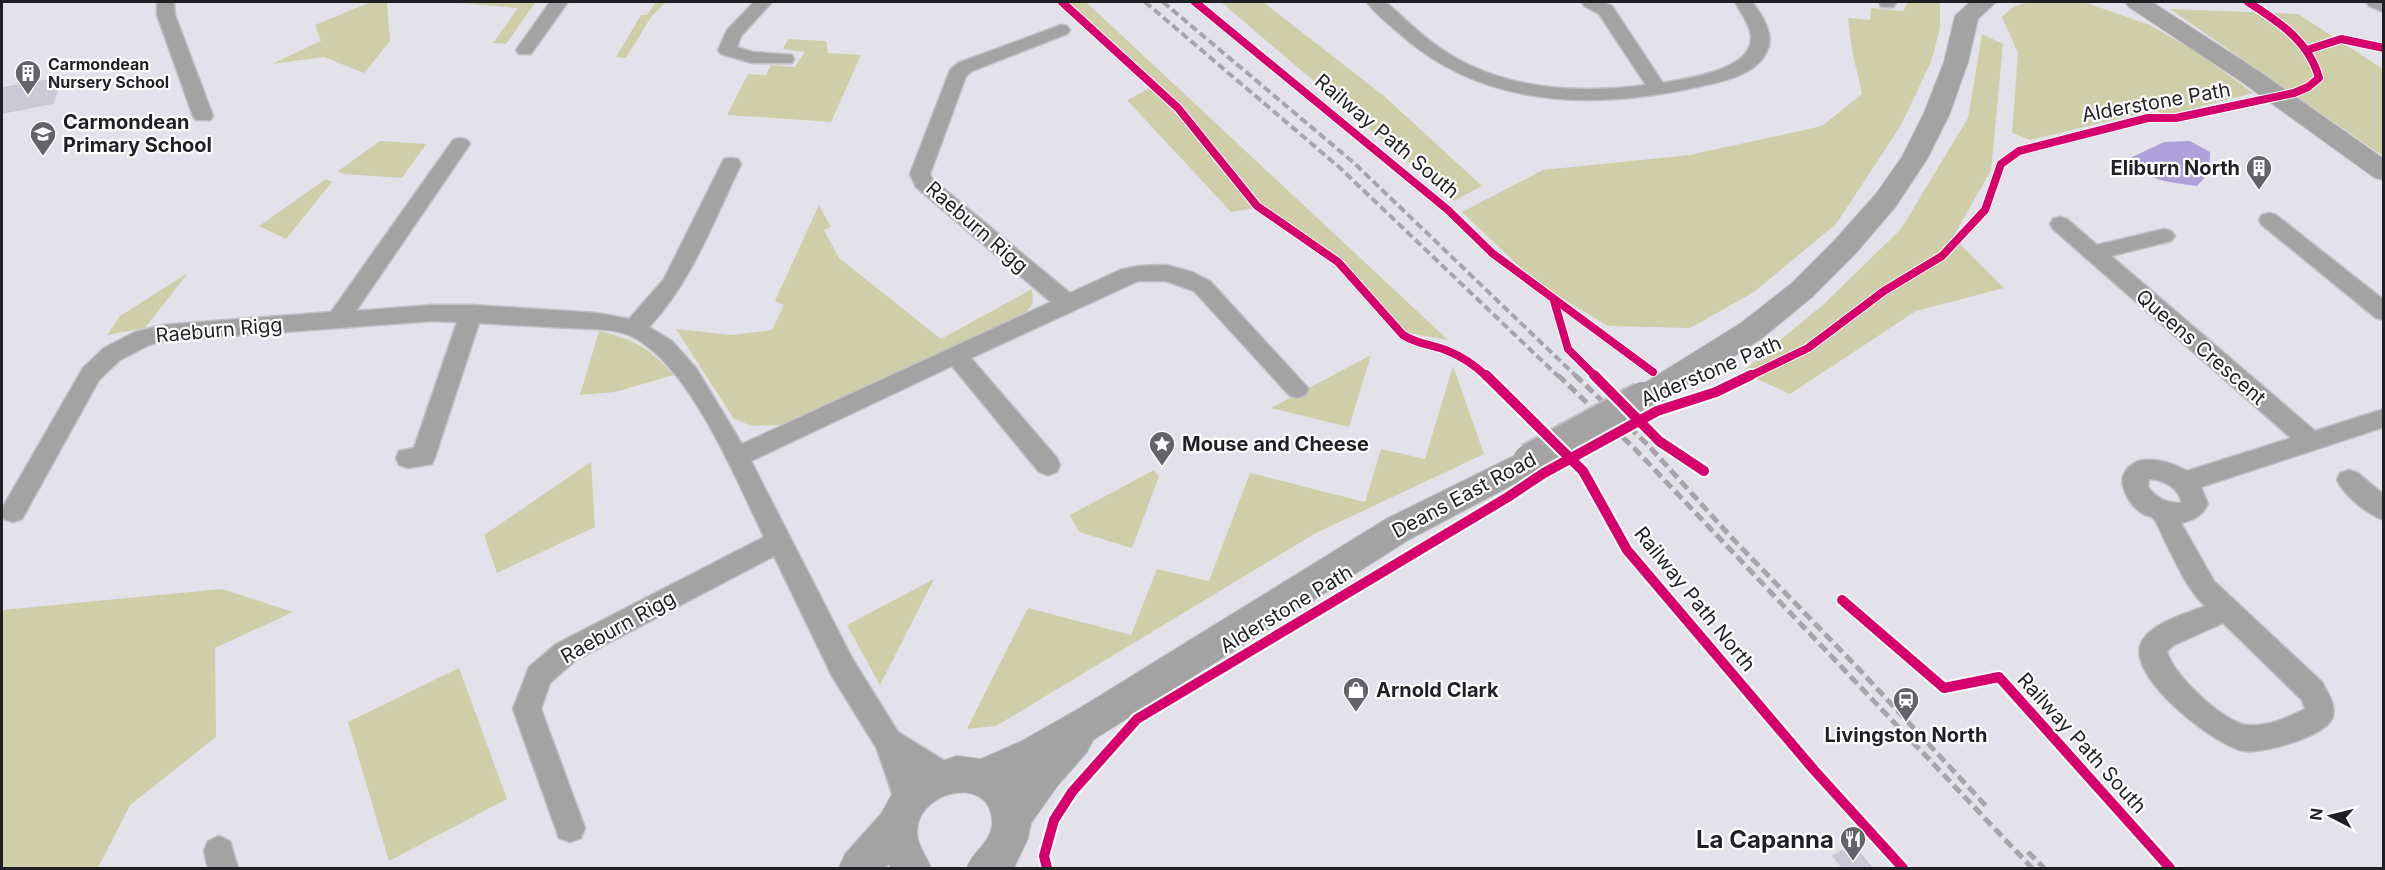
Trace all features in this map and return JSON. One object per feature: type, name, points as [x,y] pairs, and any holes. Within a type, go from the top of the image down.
[{"type":"street","points":[[165,2],[166,15],[203,116]]},
{"type":"street","points":[[525,50],[560,2]]},
{"type":"street","points":[[763,2],[733,34],[727,50],[752,57],[785,59]]},
{"type":"street","points":[[1376,2],[1440,56],[1469,72],[1541,92],[1588,97],[1718,77],[1738,70],[1753,59],[1759,47],[1760,33],[1755,19],[1743,2]]},
{"type":"street","points":[[2120,2],[2162,19]]},
{"type":"street","points":[[2137,2],[2252,77],[2384,172]]},
{"type":"street","points":[[2374,2],[2384,7]]},
{"type":"street","points":[[1597,3],[1605,10],[1656,88]]},
{"type":"street","name":"Deans East Road","points":[[981,777],[1033,754],[1093,720],[1398,529],[1530,461],[1643,399],[1751,331],[1802,290],[1845,247],[1886,200],[1914,159],[1937,113],[1956,62],[1970,6]]},
{"type":"street","name":"Raeburn Rigg","points":[[1061,30],[965,68],[957,74],[920,174],[923,182],[1067,303]]},
{"type":"street","points":[[338,320],[460,144]]},
{"type":"street","points":[[634,328],[657,304],[673,282],[731,164]]},
{"type":"street","points":[[2269,220],[2384,312]]},
{"type":"street","name":"Queens Crescent","points":[[2060,224],[2310,441]]},
{"type":"street","points":[[2093,253],[2164,236]]},
{"type":"street","points":[[737,457],[1128,274],[1159,271],[1182,275],[1202,285],[1297,389]]},
{"type":"street","name":"Raeburn Rigg","points":[[13,512],[91,375],[112,354],[143,338],[163,333],[432,313],[471,313],[597,321],[634,328],[664,347],[688,374],[737,457],[842,667],[888,741],[900,769],[903,813]]},
{"type":"street","points":[[408,458],[423,457],[471,313]]},
{"type":"street","points":[[956,355],[1048,465]]},
{"type":"street","points":[[2185,482],[2384,418]]},
{"type":"street","points":[[2176,537],[2195,504],[2194,495],[2185,482],[2160,470],[2151,469],[2138,473],[2134,478],[2137,491],[2144,500],[2162,511],[2176,514],[2191,510]]},
{"type":"street","points":[[2349,480],[2384,510]]},
{"type":"street","points":[[2162,511],[2205,589],[2226,609],[2312,691],[2319,704],[2319,716],[2301,726],[2260,738],[2244,738],[2222,729],[2163,674],[2155,660],[2153,647],[2164,637],[2226,609]]},
{"type":"street","name":"Raeburn Rigg","points":[[570,828],[527,709],[540,676],[566,652],[779,541]]},
{"type":"street","name":"Deans East Road","points":[[1005,849],[1045,772],[1093,720]]},
{"type":"street","name":"Raeburn Rigg","points":[[888,741],[943,776]]},
{"type":"street","points":[[859,868],[929,781],[963,773],[981,777],[996,786],[1006,800],[1005,849]]},
{"type":"street","points":[[903,813],[899,848],[911,868]]},
{"type":"green space","points":[[371,2],[387,3],[390,41],[364,73],[324,57],[272,64],[321,41],[315,25]]},
{"type":"green space","points":[[448,2],[553,2],[535,3],[506,44],[493,43],[518,8]]},
{"type":"green space","points":[[656,2],[666,2],[651,17],[626,58],[616,57],[641,15],[647,15]]},
{"type":"green space","points":[[1067,2],[1086,2],[1448,340],[1409,333],[1399,327],[1339,261],[1263,207],[1231,212],[1127,100],[1156,85]]},
{"type":"green space","points":[[1221,2],[1263,2],[1384,96],[1482,186],[1454,201]]},
{"type":"green space","points":[[1908,2],[1940,2],[1940,28],[1931,62],[1900,127],[1836,224],[1754,292],[1690,328],[1608,326],[1538,284],[1462,212],[1543,170],[1690,155],[1822,126],[1862,94],[1852,50],[1848,18],[1870,20],[1871,8],[1903,11]]},
{"type":"green space","points":[[2028,2],[2084,2],[2150,25],[2198,53],[2253,93],[2172,114],[2151,111],[2030,140],[2012,133],[2018,53],[2002,17],[2013,7]]},
{"type":"green space","points":[[2170,9],[2298,14],[2383,69],[2383,156]]},
{"type":"green space","points":[[1982,34],[2003,44],[1991,170],[1953,237],[2004,288],[1916,311],[1790,394],[1742,372],[1825,303],[1901,229],[1968,118]]},
{"type":"green space","points":[[788,39],[826,41],[828,53],[861,55],[831,122],[727,115],[748,74],[766,75],[771,65],[795,67],[805,52],[783,49]]},
{"type":"green space","points":[[380,141],[426,144],[402,178],[344,174],[338,171]]},
{"type":"green space","points":[[326,179],[332,182],[286,239],[259,226]]},
{"type":"green space","points":[[819,205],[831,227],[824,230],[839,258],[941,339],[1032,289],[1033,303],[1025,314],[781,425],[752,426],[734,419],[676,329],[732,335],[772,330],[784,305],[775,301]]},
{"type":"green space","points":[[188,273],[145,328],[107,335],[120,316]]},
{"type":"green space","points":[[599,331],[641,346],[674,375],[615,392],[580,395]]},
{"type":"green space","points":[[1371,355],[1349,427],[1271,408]]},
{"type":"green space","points":[[1453,366],[1484,454],[1316,533],[996,726],[967,729],[1028,608],[1131,635],[1157,569],[1209,581],[1250,473],[1365,502],[1381,449],[1425,459]]},
{"type":"green space","points":[[591,462],[595,527],[497,573],[484,535]]},
{"type":"green space","points":[[1154,470],[1159,477],[1132,548],[1079,532],[1070,515]]},
{"type":"green space","points":[[934,579],[880,685],[847,625]]},
{"type":"green space","points":[[222,589],[293,612],[215,648],[216,737],[130,805],[98,868],[2,868],[2,610]]},
{"type":"green space","points":[[459,668],[507,799],[389,861],[348,722]]},
{"type":"shaded area","points":[[2190,141],[2210,152],[2208,171],[2197,186],[2151,177],[2128,159],[2164,142]]},
{"type":"building","name":"Carmondean Nursery School","points":[[61,78],[53,103],[2,113],[2,88]]},
{"type":"building","name":"La Capanna","points":[[1853,845],[1872,868],[1843,868],[1833,856]]},
{"type":"railway","points":[[1145,2],[1339,167],[1559,377]]},
{"type":"railway","points":[[1163,2],[1354,163],[1577,377]]},
{"type":"railway","points":[[1558,375],[1635,449],[2032,868]]},
{"type":"railway","points":[[1575,375],[1648,445],[1732,538],[1856,666],[1988,808]]},
{"type":"railway","points":[[2028,852],[2044,868]]},
{"type":"cycle path","name":"Railway Path North","points":[[1062,2],[1178,108],[1257,206],[1338,262],[1403,335],[1415,343],[1446,350],[1474,364],[1583,471],[1627,550],[1814,770],[1903,868]]},
{"type":"cycle path","name":"Railway Path South","points":[[1195,2],[1448,210],[1492,253],[1653,372]]},
{"type":"cycle path","name":"Alderstone Path","points":[[1047,868],[1044,856],[1054,820],[1072,792],[1137,719],[1508,497],[1544,473],[1657,411],[1716,392],[1808,348],[1884,291],[1942,256],[1985,210],[2001,164],[2019,151],[2148,118],[2176,118],[2294,93],[2308,87],[2319,78],[2310,53],[2292,33],[2248,2]]},
{"type":"cycle path","points":[[2307,50],[2341,39],[2384,48]]},
{"type":"cycle path","name":"Alderstone Path","points":[[1554,301],[1568,349],[1659,441],[1704,471]]},
{"type":"cycle path","name":"Railway Path South","points":[[1842,600],[1944,688],[1999,677],[2170,868]]},
{"type":"place","name":"Carmondean Nursery School","points":[[28,96]]},
{"type":"place","name":"Carmondean Primary School","points":[[43,157]]},
{"type":"place","name":"Eliburn North","points":[[2259,191]]},
{"type":"place","name":"Mouse and Cheese","points":[[1162,467]]},
{"type":"place","name":"Arnold Clark","points":[[1356,713]]},
{"type":"place","name":"Livingston North","points":[[1906,723]]},
{"type":"place","name":"La Capanna","points":[[1853,862]]}]
